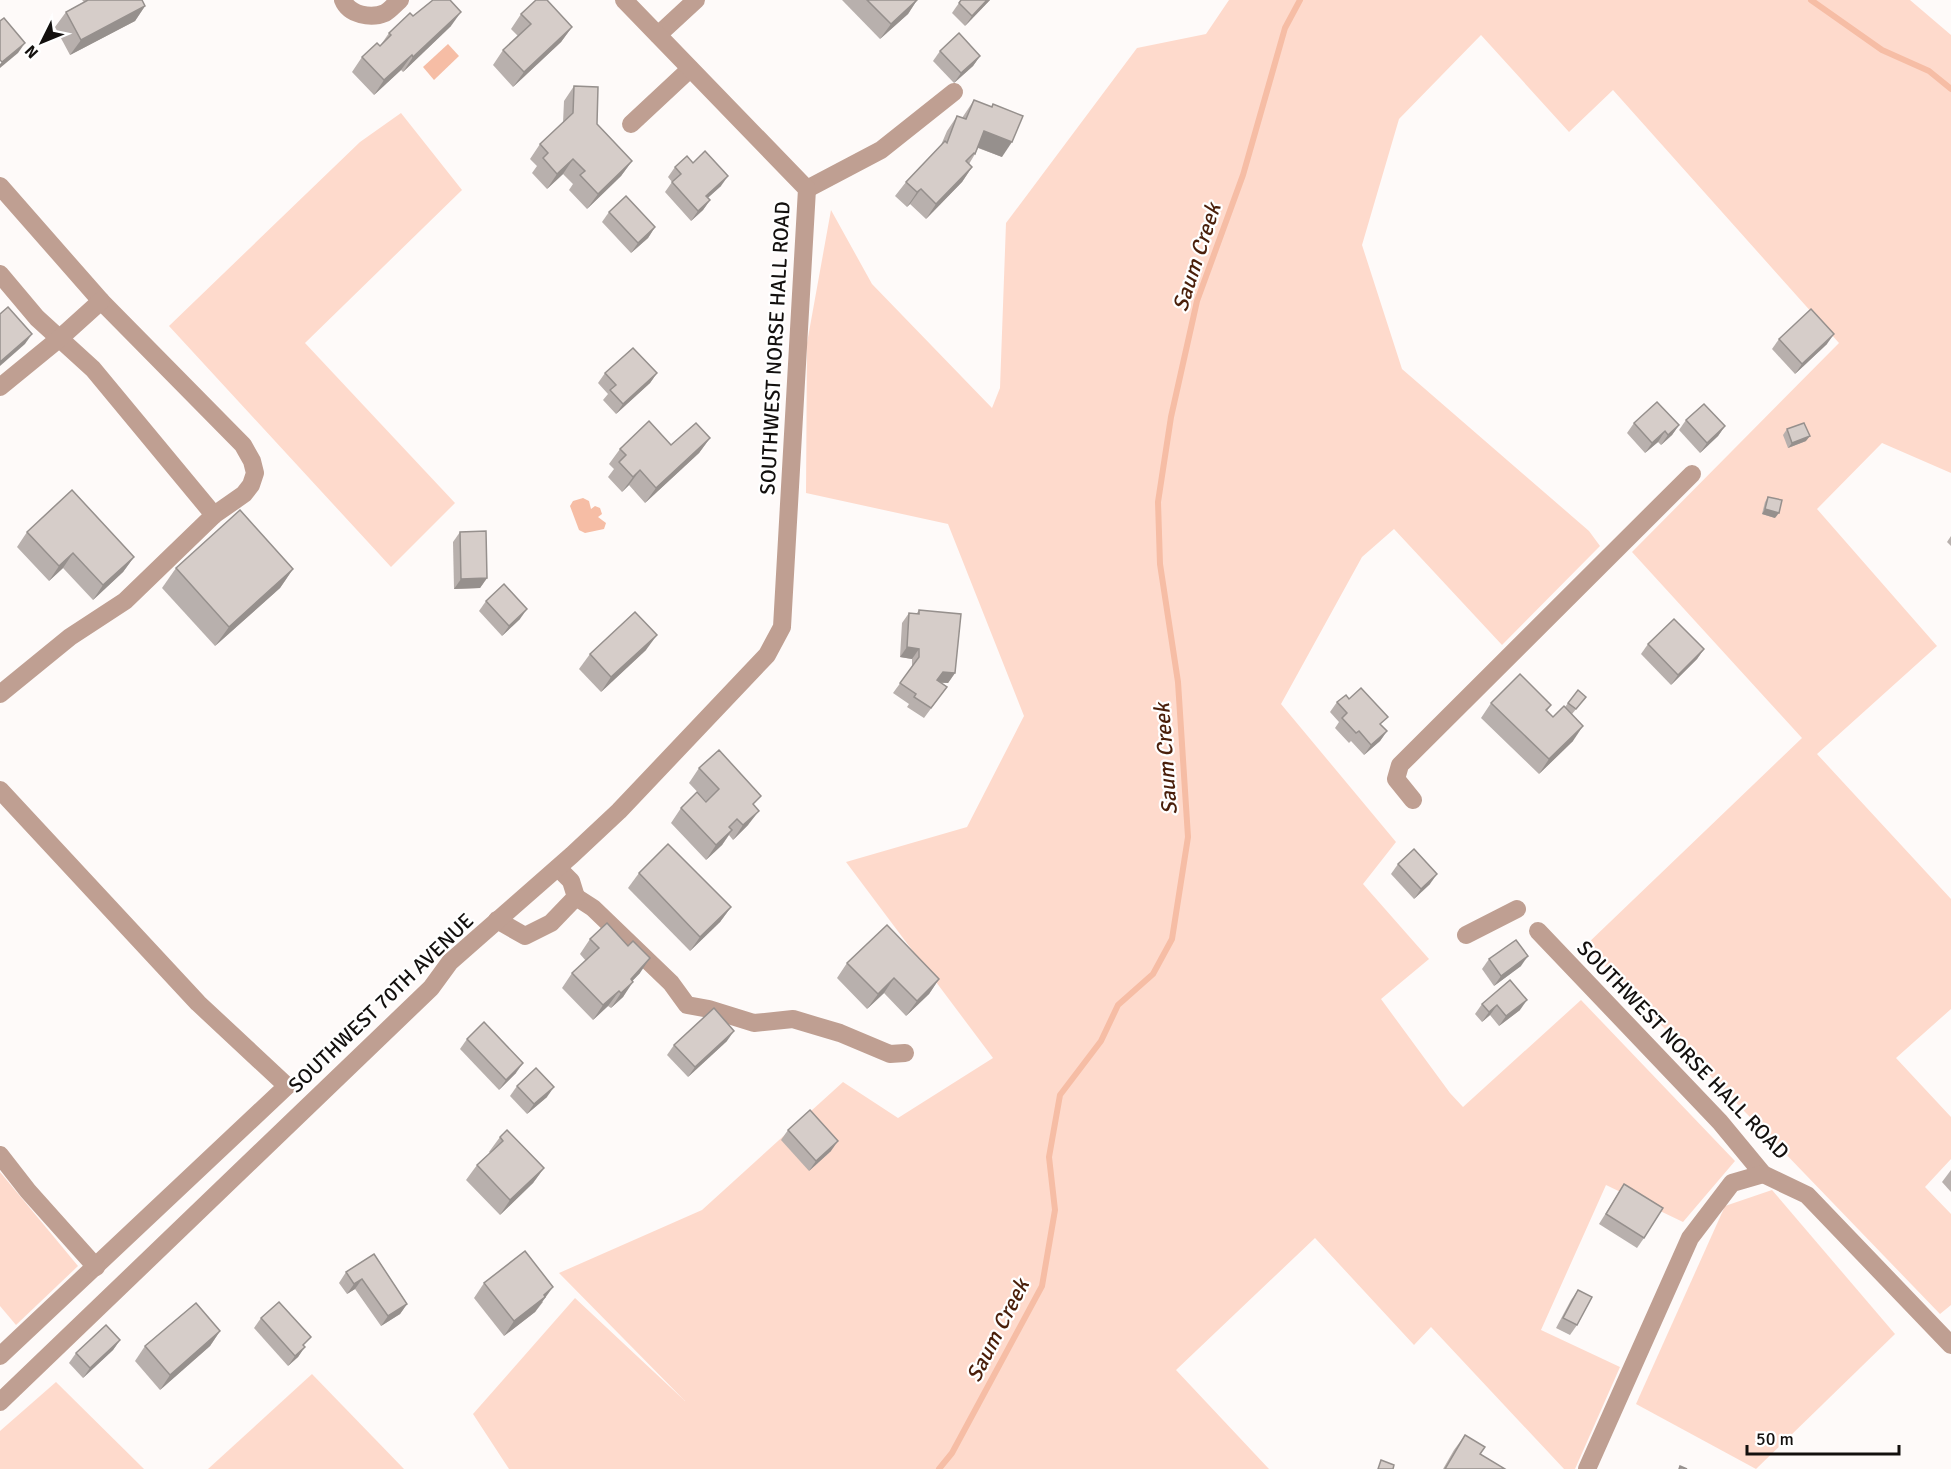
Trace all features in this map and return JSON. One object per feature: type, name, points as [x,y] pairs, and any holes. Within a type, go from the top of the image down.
[{"type":"street","points":[[343,0],[359,15],[385,12],[400,0]]},
{"type":"street","name":"SOUTHWEST NORSE HALL ROAD","points":[[624,0],[807,189],[782,627]]},
{"type":"street","points":[[658,35],[696,0]]},
{"type":"street","points":[[631,124],[690,69]]},
{"type":"street","points":[[807,189],[881,150],[954,92]]},
{"type":"street","points":[[0,186],[101,301],[243,445],[252,460],[255,473],[252,485],[244,494],[214,515],[125,601],[70,637],[0,694]]},
{"type":"street","points":[[0,274],[38,318],[93,369],[214,515]]},
{"type":"street","points":[[0,387],[101,301]]},
{"type":"street","points":[[1413,800],[1396,779],[1400,765],[1692,474]]},
{"type":"street","name":"SOUTHWEST 70TH AVENUE","points":[[0,1402],[431,988],[450,962],[558,868],[619,811],[767,655],[782,627]]},
{"type":"street","points":[[0,790],[198,1003],[287,1086],[0,1356]]},
{"type":"street","points":[[558,868],[571,880],[576,897],[593,908],[671,983],[687,1005],[709,1009],[754,1023],[793,1019],[840,1033],[890,1054],[905,1053]]},
{"type":"street","points":[[497,921],[525,936],[551,922],[576,897]]},
{"type":"street","points":[[1466,935],[1517,909]]},
{"type":"street","name":"SOUTHWEST NORSE HALL ROAD","points":[[1538,931],[1720,1122],[1763,1174],[1808,1195],[1947,1333]]},
{"type":"street","points":[[0,1155],[28,1191],[96,1266]]},
{"type":"street","points":[[1587,1469],[1690,1238],[1732,1183],[1763,1174]]},
{"type":"shaded area","points":[[1229,0],[1910,0],[1951,35],[1951,473],[1882,443],[1817,509],[1937,646],[1817,754],[1951,899],[1951,1009],[1896,1058],[1951,1117],[1951,1159],[1925,1187],[1951,1214],[1951,1305],[1940,1314],[1585,946],[1802,738],[1632,552],[1839,343],[1613,90],[1569,132],[1481,35],[1399,119],[1362,245],[1402,369],[1589,531],[1600,546],[1502,645],[1394,529],[1362,557],[1281,704],[1396,842],[1363,884],[1429,959],[1381,999],[1450,1093],[1463,1107],[1581,1000],[1735,1161],[1683,1222],[1606,1185],[1541,1330],[1620,1367],[1575,1469],[1564,1469],[1431,1327],[1414,1345],[1315,1238],[1176,1370],[1269,1469],[509,1469],[473,1414],[575,1298],[685,1401],[559,1273],[702,1210],[843,1082],[898,1118],[993,1058],[846,862],[967,827],[1024,716],[948,524],[806,493],[807,343],[831,210],[872,284],[992,408],[1000,388],[1006,223],[1137,48],[1206,34]]},
{"type":"shaded area","points":[[448,44],[459,56],[434,80],[423,67]]},
{"type":"shaded area","points":[[401,113],[462,190],[305,343],[455,503],[391,567],[169,326],[360,142]]},
{"type":"shaded area","points":[[583,498],[589,501],[591,509],[595,506],[600,508],[602,514],[598,517],[606,523],[604,529],[585,533],[579,530],[570,506],[573,501]]},
{"type":"shaded area","points":[[0,1172],[78,1266],[16,1325],[0,1306]]},
{"type":"shaded area","points":[[1772,1190],[1895,1334],[1756,1469],[1636,1404],[1725,1206]]},
{"type":"shaded area","points":[[312,1374],[404,1469],[208,1469]]},
{"type":"shaded area","points":[[56,1382],[144,1469],[0,1469],[0,1431]]},
{"type":"building","points":[[88,0],[142,0],[145,6],[81,40],[66,12]]},
{"type":"building","points":[[433,0],[450,0],[461,12],[413,57],[412,55],[384,80],[362,57],[377,43],[380,46],[391,35],[389,33],[410,13],[413,16]]},
{"type":"building","points":[[536,0],[547,0],[572,27],[524,72],[503,50],[531,24],[521,14]]},
{"type":"building","points":[[867,0],[917,0],[891,24]]},
{"type":"building","points":[[961,0],[987,0],[972,16],[959,3]]},
{"type":"building","points":[[4,18],[25,43],[2,62],[0,60],[0,21]]},
{"type":"building","points":[[959,33],[980,56],[961,73],[940,51]]},
{"type":"building","points":[[574,86],[598,87],[597,124],[632,161],[598,194],[580,175],[585,171],[573,159],[557,174],[543,158],[548,153],[540,144],[573,113]]},
{"type":"building","points":[[974,100],[992,107],[993,104],[1023,116],[1012,142],[984,131],[975,154],[966,161],[972,167],[936,204],[921,189],[917,192],[906,182],[945,141],[947,143],[957,116],[966,119]]},
{"type":"building","points":[[705,151],[728,176],[706,196],[710,200],[698,211],[672,182],[681,174],[675,167],[687,156],[693,163]]},
{"type":"building","points":[[626,196],[655,227],[638,243],[609,212]]},
{"type":"building","points":[[8,307],[32,334],[0,362],[0,314]]},
{"type":"building","points":[[1811,309],[1834,334],[1802,364],[1779,339]]},
{"type":"building","points":[[633,348],[657,373],[623,404],[610,390],[616,385],[605,373]]},
{"type":"building","points":[[1657,402],[1679,425],[1668,435],[1665,431],[1652,443],[1634,423]]},
{"type":"building","points":[[1704,404],[1725,426],[1707,443],[1686,420]]},
{"type":"building","points":[[649,421],[671,445],[696,423],[710,438],[656,488],[640,470],[633,477],[619,462],[626,455],[620,449]]},
{"type":"building","points":[[1804,423],[1810,436],[1792,443],[1787,429]]},
{"type":"building","points":[[72,490],[134,557],[103,585],[73,553],[59,566],[27,532]]},
{"type":"building","points":[[1768,497],[1782,500],[1779,513],[1765,509]]},
{"type":"building","points":[[240,510],[293,569],[229,627],[176,568]]},
{"type":"building","points":[[486,531],[487,578],[461,579],[460,532]]},
{"type":"building","points":[[504,584],[527,609],[509,626],[486,601]]},
{"type":"building","points":[[919,610],[961,614],[955,673],[943,672],[937,680],[947,687],[931,708],[914,697],[916,694],[900,683],[919,657],[919,649],[907,647],[909,613],[919,614]]},
{"type":"building","points":[[635,612],[657,635],[611,677],[590,654]]},
{"type":"building","points":[[1674,619],[1704,649],[1678,675],[1648,644]]},
{"type":"building","points":[[1520,674],[1551,705],[1546,710],[1553,717],[1564,706],[1583,726],[1549,759],[1491,703]]},
{"type":"building","points":[[1361,688],[1388,717],[1380,724],[1387,731],[1371,745],[1359,731],[1356,733],[1342,718],[1347,713],[1337,702],[1346,695],[1349,699]]},
{"type":"building","points":[[1578,690],[1586,697],[1576,709],[1568,703]]},
{"type":"building","points":[[719,750],[761,796],[753,804],[759,811],[743,825],[737,819],[729,827],[732,830],[716,845],[681,808],[697,792],[706,802],[719,789],[699,768]]},
{"type":"building","points":[[668,844],[731,907],[700,937],[639,873]]},
{"type":"building","points":[[1414,849],[1437,874],[1421,889],[1398,864]]},
{"type":"building","points":[[607,923],[628,946],[633,941],[650,958],[631,979],[633,982],[603,1005],[572,973],[599,948],[590,939]]},
{"type":"building","points":[[887,925],[939,979],[917,1001],[894,978],[878,994],[847,963]]},
{"type":"building","points":[[1516,940],[1528,956],[1501,976],[1489,959]]},
{"type":"building","points":[[1510,980],[1527,1000],[1506,1016],[1497,1005],[1489,1012],[1482,1004]]},
{"type":"building","points":[[714,1008],[734,1031],[695,1067],[674,1045]]},
{"type":"building","points":[[484,1022],[523,1063],[506,1080],[467,1039]]},
{"type":"building","points":[[536,1068],[554,1087],[534,1104],[517,1086]]},
{"type":"building","points":[[810,1110],[838,1141],[816,1161],[788,1130]]},
{"type":"building","points":[[507,1130],[544,1168],[510,1200],[477,1165],[503,1141],[500,1137]]},
{"type":"building","points":[[1624,1184],[1663,1208],[1644,1238],[1606,1214]]},
{"type":"building","points":[[525,1251],[553,1287],[544,1295],[545,1297],[514,1321],[484,1283]]},
{"type":"building","points":[[374,1254],[407,1304],[388,1316],[362,1279],[354,1284],[346,1272]]},
{"type":"building","points":[[1578,1290],[1592,1297],[1577,1325],[1563,1318]]},
{"type":"building","points":[[279,1302],[311,1337],[303,1345],[305,1347],[295,1356],[261,1318]]},
{"type":"building","points":[[196,1303],[220,1331],[170,1375],[145,1346]]},
{"type":"building","points":[[106,1325],[120,1340],[90,1368],[76,1353]]},
{"type":"building","points":[[1465,1435],[1485,1447],[1480,1454],[1505,1469],[1445,1469]]},
{"type":"building","points":[[1381,1460],[1394,1465],[1393,1469],[1378,1469]]},
{"type":"waterway","name":"Saum Creek","points":[[939,1469],[952,1453],[1042,1286],[1055,1210],[1049,1157],[1060,1095],[1101,1041],[1118,1005],[1153,974],[1172,939],[1188,837],[1178,682],[1160,564],[1158,502],[1171,417],[1197,301],[1243,175],[1285,28],[1300,0]]},
{"type":"waterway","name":"Saum Creek","points":[[1811,0],[1882,50],[1929,71],[1951,89]]}]
